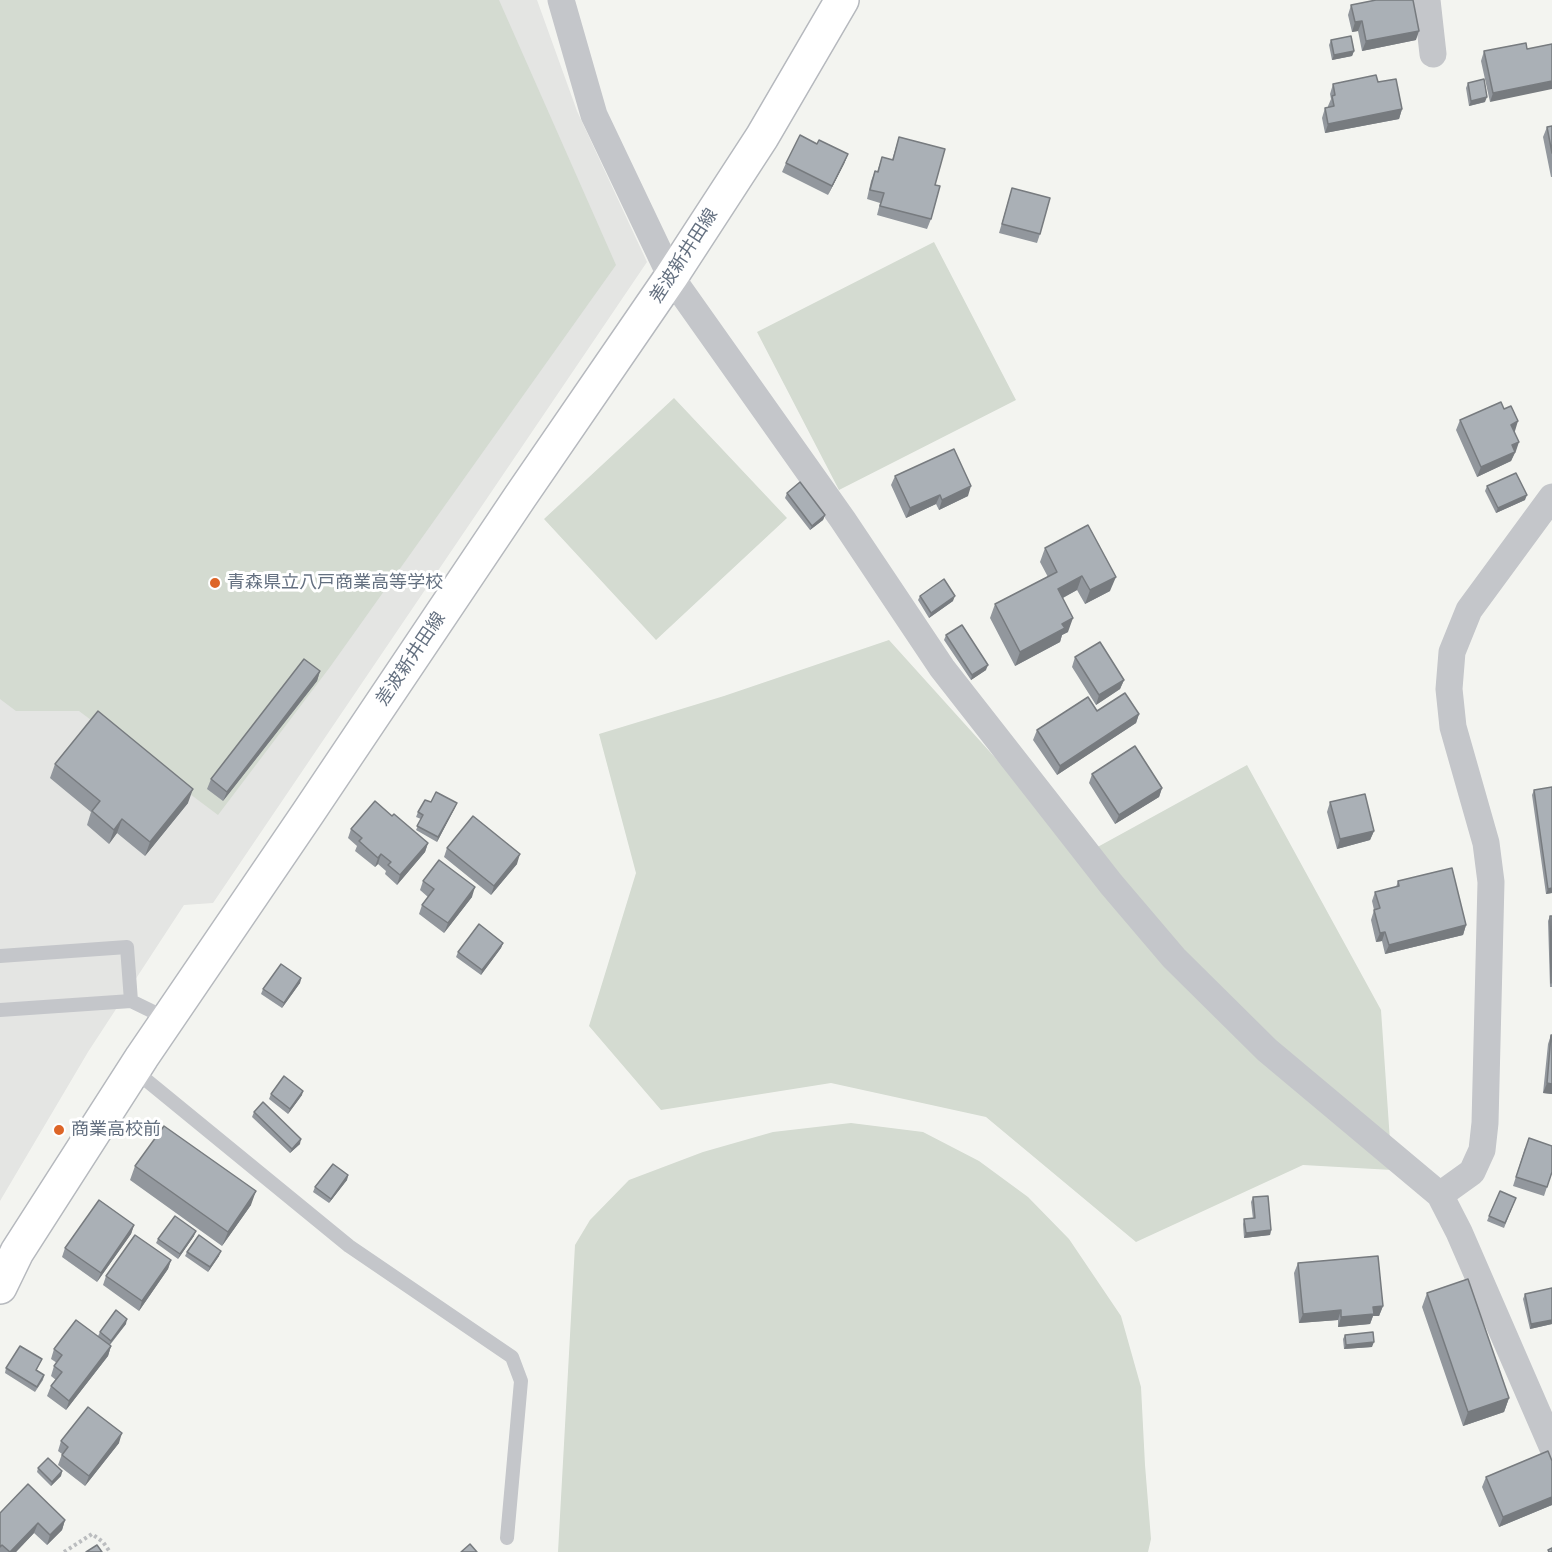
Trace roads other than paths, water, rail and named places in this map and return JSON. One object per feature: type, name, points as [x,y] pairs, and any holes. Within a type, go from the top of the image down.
[{"type":"main road","name":"差波新井田線","points":[[0,1287],[17,1252],[134,1070],[671,277],[762,137],[842,0]]},
{"type":"street","points":[[561,0],[594,115],[671,277],[843,520],[942,668],[1118,892],[1174,958],[1267,1050],[1440,1194],[1459,1232],[1552,1446]]},
{"type":"street","points":[[1427,0],[1433,54]]},
{"type":"street","points":[[1440,1194],[1472,1172],[1482,1150],[1485,1123],[1491,882],[1486,843],[1453,727],[1449,689],[1452,652],[1469,610],[1552,497]]},
{"type":"lane","points":[[0,956],[127,947],[130,1001]]},
{"type":"lane","points":[[0,1010],[130,1001],[168,1019]]},
{"type":"lane","points":[[134,1070],[349,1246],[512,1357],[521,1381],[507,1538]]},
{"type":"place","name":"青森県立八戸商業高等学校","points":[[215,583]]},
{"type":"place","name":"商業高校前","points":[[59,1130]]}]
